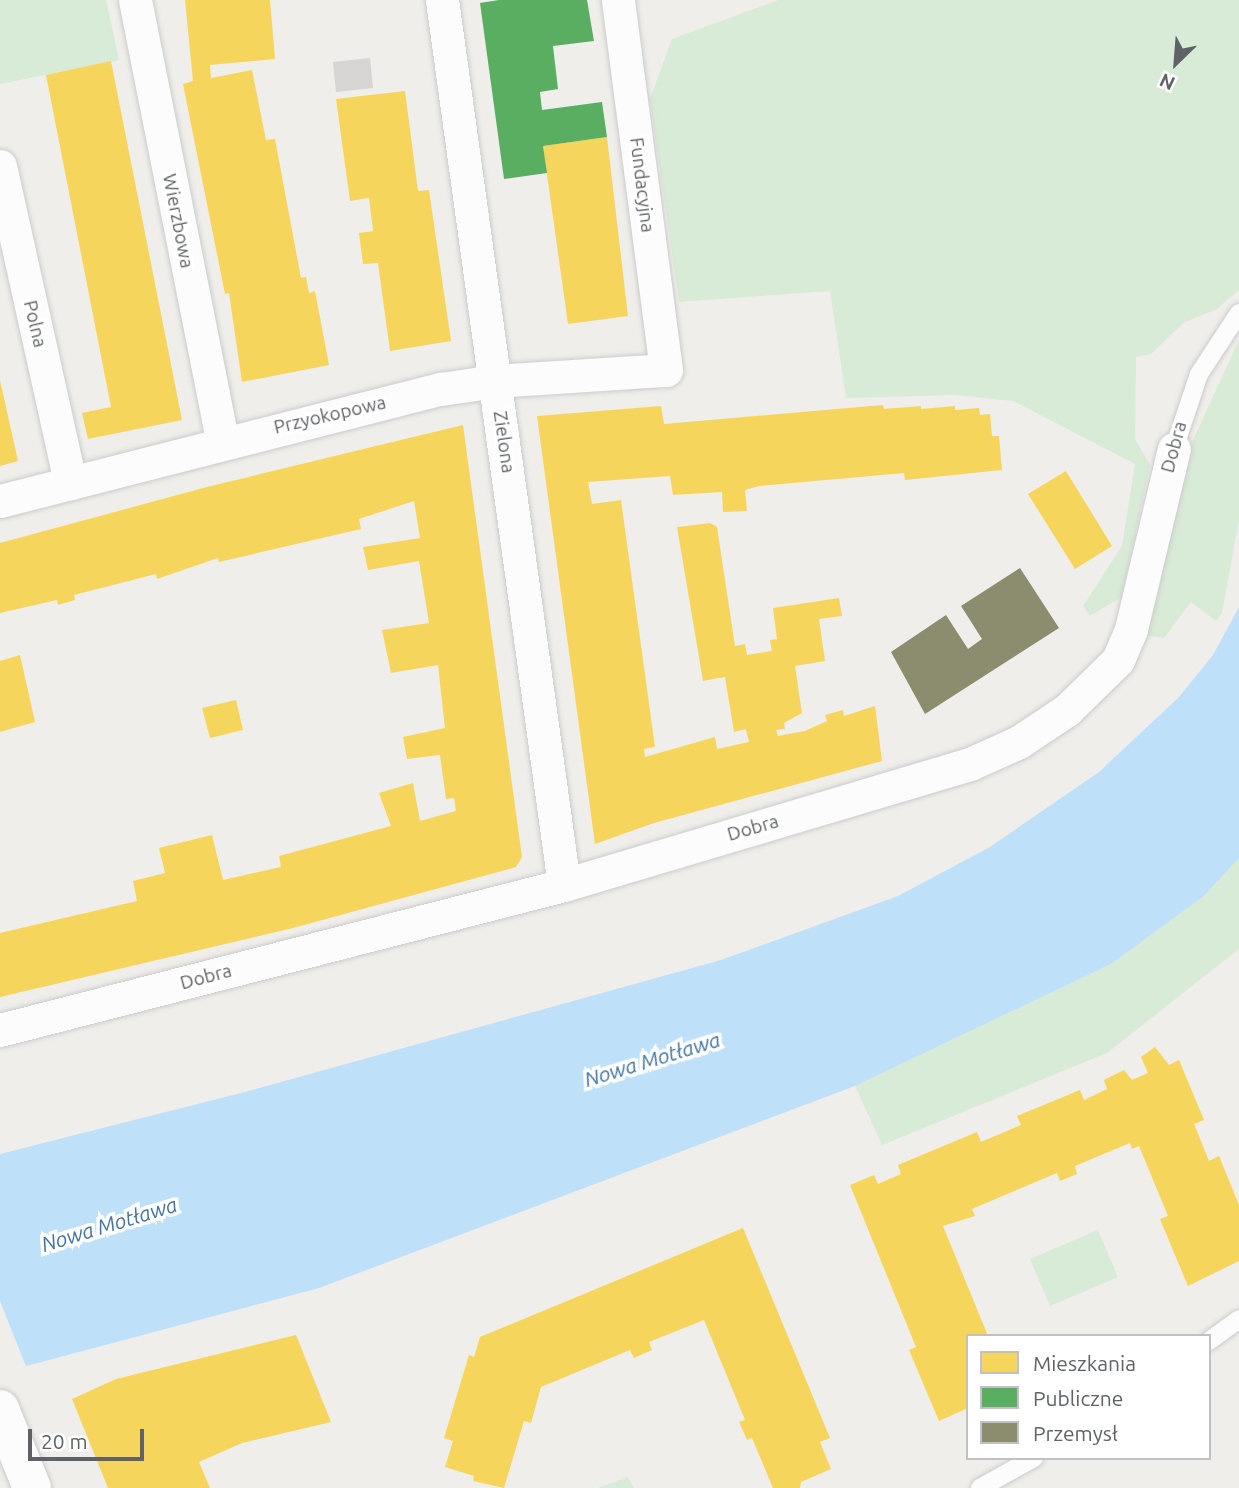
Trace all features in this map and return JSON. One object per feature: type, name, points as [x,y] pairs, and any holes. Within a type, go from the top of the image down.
[{"type":"street","name":"Wierzbowa","points":[[135,0],[222,441]]},
{"type":"street","name":"Zielona","points":[[442,0],[565,885]]},
{"type":"street","name":"Fundacyjna","points":[[618,0],[666,370]]},
{"type":"street","name":"Polna","points":[[0,166],[70,483]]},
{"type":"street","name":"Przyokopowa","points":[[0,501],[222,441],[441,389],[495,381],[666,370]]},
{"type":"street","name":"Dobra","points":[[0,1030],[565,885],[970,764],[1019,742],[1067,710],[1118,660],[1131,629],[1174,449]]},
{"type":"street","points":[[0,1409],[32,1488]]},
{"type":"lane","name":"Dobra","points":[[1174,449],[1199,374],[1239,313]]},
{"type":"lane","points":[[1211,1339],[1239,1319]]},
{"type":"lane","points":[[980,1488],[1030,1460]]},
{"type":"green space","points":[[0,0],[106,0],[119,60],[0,84]]},
{"type":"green space","points":[[778,0],[1239,0],[1239,290],[1217,309],[1183,323],[1151,354],[1136,357],[1135,439],[1150,465],[1122,597],[1090,616],[1083,606],[1122,546],[1135,464],[1013,401],[956,395],[846,398],[830,291],[679,302],[650,99],[672,39]]},
{"type":"green space","points":[[1239,340],[1239,520],[1222,613],[1216,621],[1191,602],[1164,638],[1144,635],[1188,451]]},
{"type":"green space","points":[[1239,858],[1239,949],[1107,1053],[882,1145],[855,1086],[1111,964],[1204,896]]},
{"type":"green space","points":[[1098,1230],[1118,1277],[1050,1306],[1030,1259]]},
{"type":"green space","points":[[628,1477],[634,1488],[598,1488]]},
{"type":"water","name":"Nowa Motława","points":[[1239,607],[1239,858],[1204,896],[1111,964],[855,1086],[319,1288],[0,1373],[0,1154],[245,1092],[721,960],[898,896],[990,847],[1099,772],[1179,697],[1213,655]]},
{"type":"pier","points":[[0,1301],[27,1369],[0,1376]]},
{"type":"building: Mieszkania","points":[[185,0],[270,0],[275,59],[210,65],[211,78],[252,70],[266,140],[275,139],[301,278],[306,277],[309,293],[315,291],[329,365],[242,382],[229,293],[225,294],[183,84],[193,81]]},
{"type":"building: Mieszkania","points":[[111,61],[182,420],[88,439],[82,413],[111,407],[46,75]]},
{"type":"building: Mieszkania","points":[[405,91],[418,191],[429,190],[451,341],[390,351],[378,263],[363,264],[359,233],[373,231],[369,198],[350,201],[336,99]]},
{"type":"building: Mieszkania","points":[[607,137],[628,316],[568,324],[543,146]]},
{"type":"building: Mieszkania","points":[[0,380],[18,461],[0,466]]},
{"type":"building: Mieszkania","points":[[883,405],[884,409],[921,406],[921,409],[955,406],[955,410],[979,408],[980,415],[990,414],[992,436],[999,436],[1002,470],[905,480],[904,473],[759,486],[745,490],[747,511],[723,512],[722,492],[673,495],[670,476],[588,482],[592,504],[621,500],[655,747],[644,749],[645,757],[715,737],[717,749],[749,742],[746,729],[734,732],[725,677],[703,681],[677,527],[710,523],[717,527],[735,646],[745,644],[747,655],[772,651],[770,640],[777,639],[773,608],[839,598],[842,616],[819,619],[825,661],[795,666],[802,713],[784,723],[785,729],[776,730],[778,736],[805,731],[827,721],[825,715],[843,710],[844,716],[875,706],[882,761],[654,823],[595,844],[537,416],[661,406],[664,424]]},
{"type":"building: Mieszkania","points":[[463,425],[522,857],[516,867],[293,928],[0,997],[0,933],[137,901],[133,881],[165,873],[159,848],[212,835],[223,880],[281,867],[279,856],[391,826],[379,793],[413,783],[420,821],[456,811],[454,798],[446,799],[440,755],[407,759],[403,737],[445,728],[438,665],[391,673],[382,630],[429,623],[419,561],[368,570],[363,547],[420,538],[414,501],[359,519],[361,529],[219,562],[218,558],[157,579],[156,574],[74,595],[75,600],[58,605],[57,600],[0,613],[0,543],[207,487]]},
{"type":"building: Mieszkania","points":[[1066,471],[1112,546],[1075,569],[1028,494]]},
{"type":"building: Mieszkania","points":[[20,655],[35,722],[0,732],[0,661]]},
{"type":"building: Mieszkania","points":[[236,700],[243,730],[210,738],[202,708]]},
{"type":"building: Mieszkania","points":[[1155,1047],[1169,1065],[1179,1060],[1204,1120],[1194,1124],[1209,1161],[1219,1156],[1239,1205],[1239,1261],[1188,1286],[1160,1219],[1168,1216],[1139,1146],[1132,1149],[1130,1143],[1075,1166],[1077,1174],[1060,1181],[1057,1173],[972,1209],[975,1216],[943,1226],[987,1334],[966,1334],[966,1409],[939,1421],[909,1350],[916,1347],[850,1185],[874,1175],[878,1184],[901,1174],[898,1165],[977,1132],[981,1142],[1021,1125],[1017,1116],[1080,1090],[1084,1100],[1107,1089],[1104,1080],[1124,1070],[1132,1080],[1148,1073],[1141,1057]]},
{"type":"building: Mieszkania","points":[[743,1228],[830,1438],[820,1442],[831,1469],[801,1482],[800,1488],[773,1488],[752,1438],[747,1440],[739,1422],[745,1420],[704,1320],[649,1342],[652,1350],[634,1358],[630,1350],[541,1387],[531,1423],[524,1421],[504,1488],[473,1481],[474,1476],[445,1467],[453,1441],[444,1438],[469,1355],[474,1357],[480,1337]]},
{"type":"building: Mieszkania","points":[[296,1335],[331,1422],[242,1443],[199,1462],[210,1488],[108,1488],[72,1399],[116,1379]]},
{"type":"building: Publiczne","points":[[499,0],[587,0],[594,41],[553,46],[558,89],[540,92],[542,110],[602,102],[607,137],[543,146],[547,173],[504,179],[480,3]]},
{"type":"building: Przemysł","points":[[1020,568],[1059,628],[925,714],[891,652],[946,615],[968,649],[982,639],[961,606]]},
{"type":"building: Inne","points":[[370,58],[373,88],[336,92],[333,62]]}]
